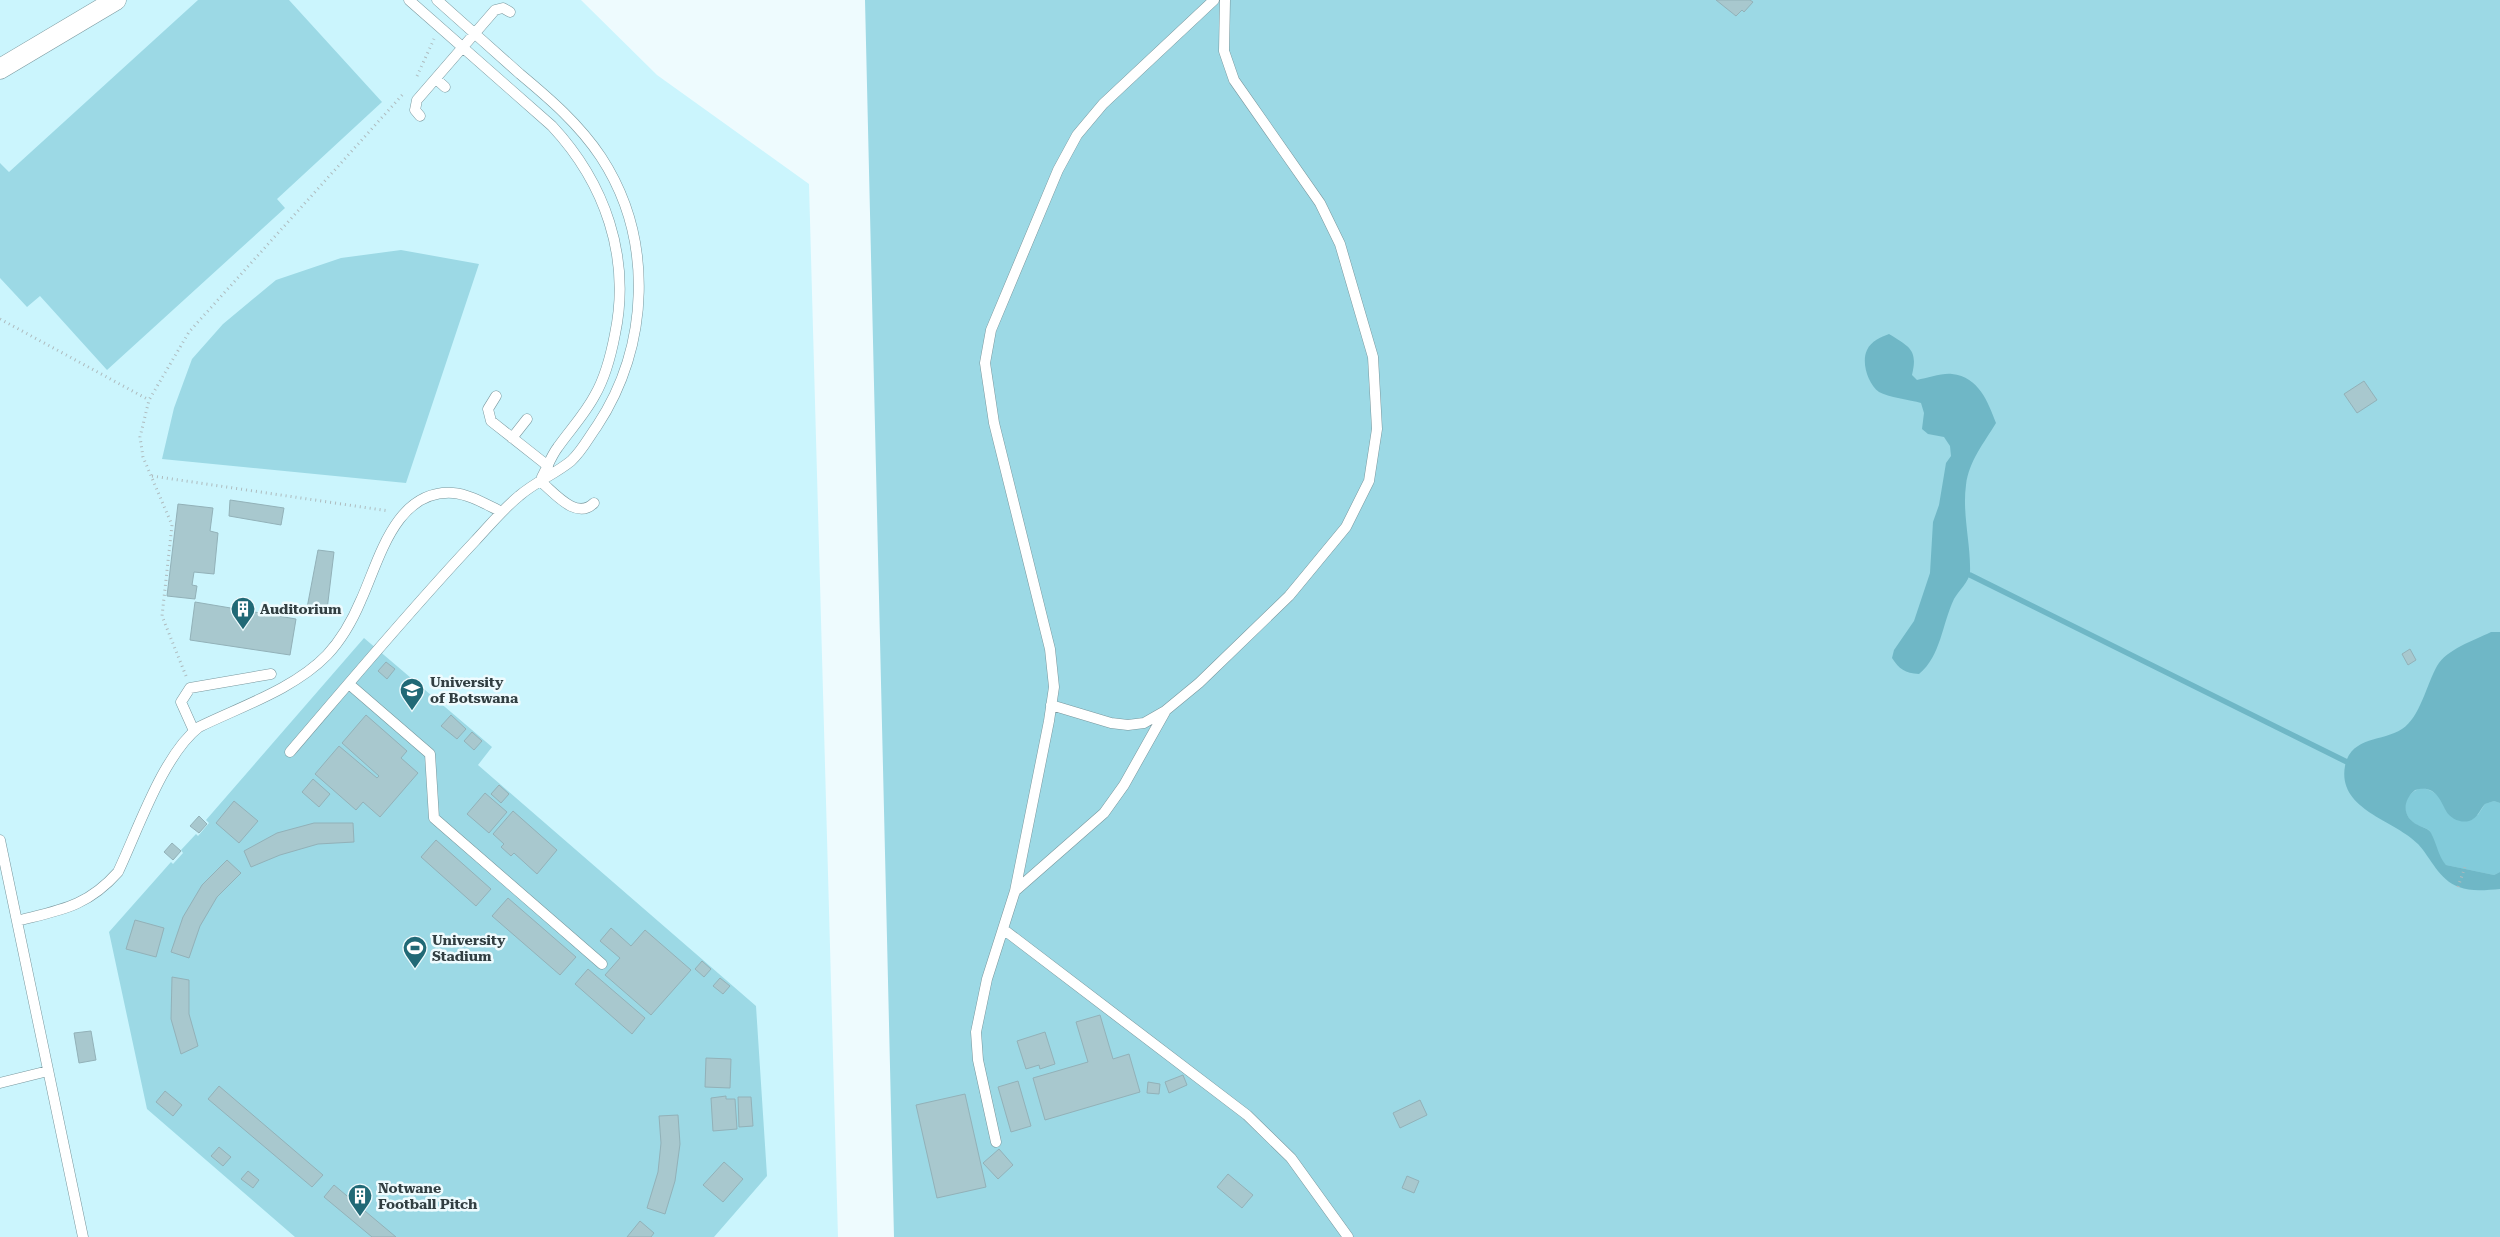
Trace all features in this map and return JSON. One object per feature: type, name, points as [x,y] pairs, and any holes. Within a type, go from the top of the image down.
[{"type":"street","points":[[0,69],[116,0]]},
{"type":"lane","points":[[409,0],[552,126],[571,146],[586,168],[609,217],[620,269],[619,316],[610,360],[595,395],[570,434],[557,448],[540,480]]},
{"type":"lane","points":[[290,752],[430,589],[502,512],[519,495],[571,460],[584,445],[612,403],[628,366],[636,328],[639,267],[627,212],[602,159],[585,134],[565,113],[437,0]]},
{"type":"lane","points":[[996,1142],[978,1060],[976,1032],[988,979],[1015,891],[1054,687],[1050,649],[994,423],[985,363],[992,330],[1058,170],[1077,135],[1103,104],[1214,0]]},
{"type":"lane","points":[[1051,705],[1111,723],[1128,725],[1144,723],[1165,711],[1199,683],[1289,596],[1346,527],[1369,481],[1377,429],[1373,357],[1340,244],[1320,203],[1234,80],[1224,51],[1225,0]]},
{"type":"lane","points":[[420,116],[416,110],[417,100],[474,34],[495,10],[503,8],[510,12]]},
{"type":"lane","points":[[436,79],[445,87]]},
{"type":"lane","points":[[496,396],[490,404],[489,418],[548,466]]},
{"type":"lane","points":[[512,438],[527,419]]},
{"type":"lane","points":[[540,480],[573,509],[584,509],[594,503]]},
{"type":"lane","points":[[17,921],[86,901],[106,886],[118,872],[172,757],[194,731],[298,679],[326,656],[339,641],[361,602],[386,538],[405,513],[427,498],[441,493],[464,495],[502,512]]},
{"type":"lane","points":[[194,731],[182,702],[190,688],[272,674]]},
{"type":"lane","points":[[349,684],[430,754],[434,818],[602,964]]},
{"type":"lane","points":[[1015,891],[1104,813],[1124,785],[1165,711]]},
{"type":"lane","points":[[0,840],[82,1237]]},
{"type":"lane","points":[[1003,929],[1247,1115],[1291,1158],[1348,1237]]},
{"type":"lane","points":[[0,1083],[48,1072]]},
{"type":"path","points":[[417,78],[439,26]]},
{"type":"path","points":[[190,688],[162,616],[172,525],[143,457],[140,437],[149,400],[189,332],[410,85]]},
{"type":"path","points":[[0,319],[149,400]]},
{"type":"path","points":[[152,476],[405,513]]},
{"type":"path","points":[[2458,887],[2466,864]]},
{"type":"shaded area","name":"University of Botswana","points":[[0,0],[581,0],[657,75],[809,184],[838,1237],[0,1237]]},
{"type":"shaded area","points":[[198,0],[289,0],[382,102],[277,199],[285,208],[107,370],[40,296],[27,307],[0,278],[0,163],[9,172]]},
{"type":"shaded area","points":[[865,0],[2500,0],[2500,1237],[894,1237]]},
{"type":"shaded area","points":[[401,250],[479,264],[406,483],[162,459],[174,408],[192,359],[223,324],[276,280],[341,258]]},
{"type":"shaded area","points":[[1889,334],[1911,350],[1914,360],[1912,375],[1917,380],[1952,374],[1969,380],[1976,385],[1986,399],[1996,423],[1970,468],[1966,485],[1965,507],[1970,573],[1966,583],[1954,599],[1937,649],[1926,667],[1919,674],[1903,670],[1892,658],[1894,650],[1914,621],[1930,573],[1933,522],[1939,505],[1946,463],[1951,456],[1950,446],[1944,437],[1928,434],[1922,429],[1924,413],[1921,403],[1883,394],[1872,384],[1865,366],[1865,355],[1874,342]]},
{"type":"shaded area","points":[[2491,632],[2500,632],[2500,803],[2494,801],[2485,804],[2477,816],[2466,822],[2455,819],[2448,814],[2435,793],[2427,789],[2415,790],[2406,804],[2409,818],[2431,833],[2441,858],[2446,865],[2494,875],[2500,872],[2500,889],[2474,890],[2464,889],[2452,884],[2441,874],[2418,844],[2359,804],[2350,793],[2345,781],[2345,766],[2348,756],[2360,745],[2394,733],[2408,724],[2414,717],[2433,673],[2441,660],[2461,646]]},
{"type":"shaded area","name":"University Stadium","points":[[364,638],[492,747],[478,765],[756,1006],[767,1176],[714,1237],[295,1237],[147,1109],[109,932],[171,862],[173,864],[183,853],[181,850],[196,834],[198,836],[209,823],[206,820]]},
{"type":"shaded area","points":[[2422,788],[2438,796],[2443,802],[2446,811],[2478,815],[2485,804],[2494,801],[2500,803],[2500,872],[2494,875],[2446,865],[2441,860],[2429,830],[2414,823],[2406,813],[2405,808],[2408,798],[2416,790]]},
{"type":"building","points":[[1716,0],[1750,0],[1753,2],[1744,12],[1742,10],[1736,16]]},
{"type":"building","points":[[2364,381],[2377,400],[2357,413],[2344,394]]},
{"type":"building","points":[[230,500],[284,508],[281,525],[229,516]]},
{"type":"building","points":[[178,504],[213,508],[210,531],[218,533],[214,574],[194,572],[192,585],[197,586],[195,599],[167,596]]},
{"type":"building","points":[[318,550],[334,552],[327,610],[307,608]]},
{"type":"building","name":"Auditorium","points":[[195,602],[296,619],[290,655],[190,640]]},
{"type":"building","points":[[2410,649],[2416,660],[2408,665],[2402,654]]},
{"type":"building","points":[[386,662],[395,669],[387,679],[378,671]]},
{"type":"building","points":[[366,715],[407,751],[401,758],[418,773],[380,817],[363,802],[356,810],[315,774],[339,746],[377,778],[379,776],[342,743]]},
{"type":"building","points":[[451,715],[466,729],[457,739],[441,726]]},
{"type":"building","points":[[472,732],[482,741],[474,750],[464,741]]},
{"type":"building","points":[[313,779],[330,794],[319,807],[302,792]]},
{"type":"building","points":[[499,785],[509,794],[501,803],[491,794]]},
{"type":"building","points":[[485,793],[507,812],[489,833],[467,814]]},
{"type":"building","points":[[234,801],[258,821],[239,843],[216,823]]},
{"type":"building","points":[[513,811],[557,850],[537,874],[514,853],[511,856],[501,847],[504,844],[493,834]]},
{"type":"building","points":[[199,816],[207,824],[199,833],[190,826]]},
{"type":"building","points":[[314,823],[353,823],[354,842],[318,844],[280,855],[251,867],[244,851],[277,833]]},
{"type":"building","points":[[436,840],[491,889],[476,906],[421,857]]},
{"type":"building","points":[[172,843],[181,851],[173,860],[164,852]]},
{"type":"building","points":[[227,860],[241,873],[217,897],[200,926],[189,958],[171,952],[183,917],[202,885]]},
{"type":"building","points":[[508,898],[576,957],[560,975],[492,916]]},
{"type":"building","points":[[135,920],[164,928],[156,957],[126,949]]},
{"type":"building","points":[[611,928],[631,946],[645,930],[691,970],[651,1015],[605,975],[620,958],[600,941]]},
{"type":"building","points":[[702,961],[711,969],[704,977],[695,969]]},
{"type":"building","points":[[588,969],[645,1018],[632,1034],[575,984]]},
{"type":"building","points":[[172,977],[189,980],[189,1014],[198,1046],[181,1054],[171,1019]]},
{"type":"building","points":[[720,978],[730,986],[723,994],[713,986]]},
{"type":"building","points":[[1100,1015],[1113,1059],[1129,1054],[1140,1092],[1045,1120],[1033,1078],[1088,1062],[1076,1022]]},
{"type":"building","points":[[91,1031],[96,1060],[79,1063],[74,1033]]},
{"type":"building","points":[[1045,1032],[1055,1064],[1040,1069],[1039,1065],[1026,1069],[1017,1041]]},
{"type":"building","points":[[706,1058],[731,1059],[730,1088],[705,1087]]},
{"type":"building","points":[[1183,1075],[1187,1085],[1169,1093],[1165,1082]]},
{"type":"building","points":[[1018,1081],[1031,1126],[1011,1132],[998,1087]]},
{"type":"building","points":[[1148,1082],[1160,1084],[1159,1094],[1147,1093]]},
{"type":"building","points":[[219,1086],[323,1175],[312,1187],[208,1099]]},
{"type":"building","points":[[165,1091],[182,1105],[173,1116],[156,1102]]},
{"type":"building","points":[[965,1094],[986,1187],[937,1198],[916,1105]]},
{"type":"building","points":[[726,1096],[726,1099],[735,1099],[737,1129],[713,1131],[711,1098]]},
{"type":"building","points":[[738,1097],[751,1097],[753,1126],[739,1127]]},
{"type":"building","points":[[1420,1100],[1427,1115],[1400,1128],[1393,1113]]},
{"type":"building","points":[[678,1115],[680,1144],[675,1181],[665,1214],[647,1208],[658,1172],[661,1143],[659,1116]]},
{"type":"building","points":[[219,1147],[231,1157],[223,1166],[211,1156]]},
{"type":"building","points":[[999,1149],[1013,1165],[998,1179],[983,1163]]},
{"type":"building","points":[[724,1162],[743,1179],[723,1202],[703,1185]]},
{"type":"building","points":[[248,1171],[259,1180],[253,1188],[241,1179]]},
{"type":"building","points":[[1228,1174],[1253,1195],[1242,1208],[1217,1187]]},
{"type":"building","points":[[1407,1176],[1419,1181],[1414,1193],[1402,1188]]},
{"type":"building","name":"Notwane Football Pitch","points":[[334,1185],[396,1237],[372,1237],[324,1197]]},
{"type":"building","points":[[640,1221],[654,1233],[651,1237],[627,1237]]},
{"type":"waterway","points":[[1970,575],[2347,762]]},
{"type":"place","name":"Auditorium","points":[[243,630]]},
{"type":"place","name":"University of Botswana","points":[[412,711]]},
{"type":"place","name":"University Stadium","points":[[415,969]]},
{"type":"place","name":"Notwane Football Pitch","points":[[360,1217]]}]
